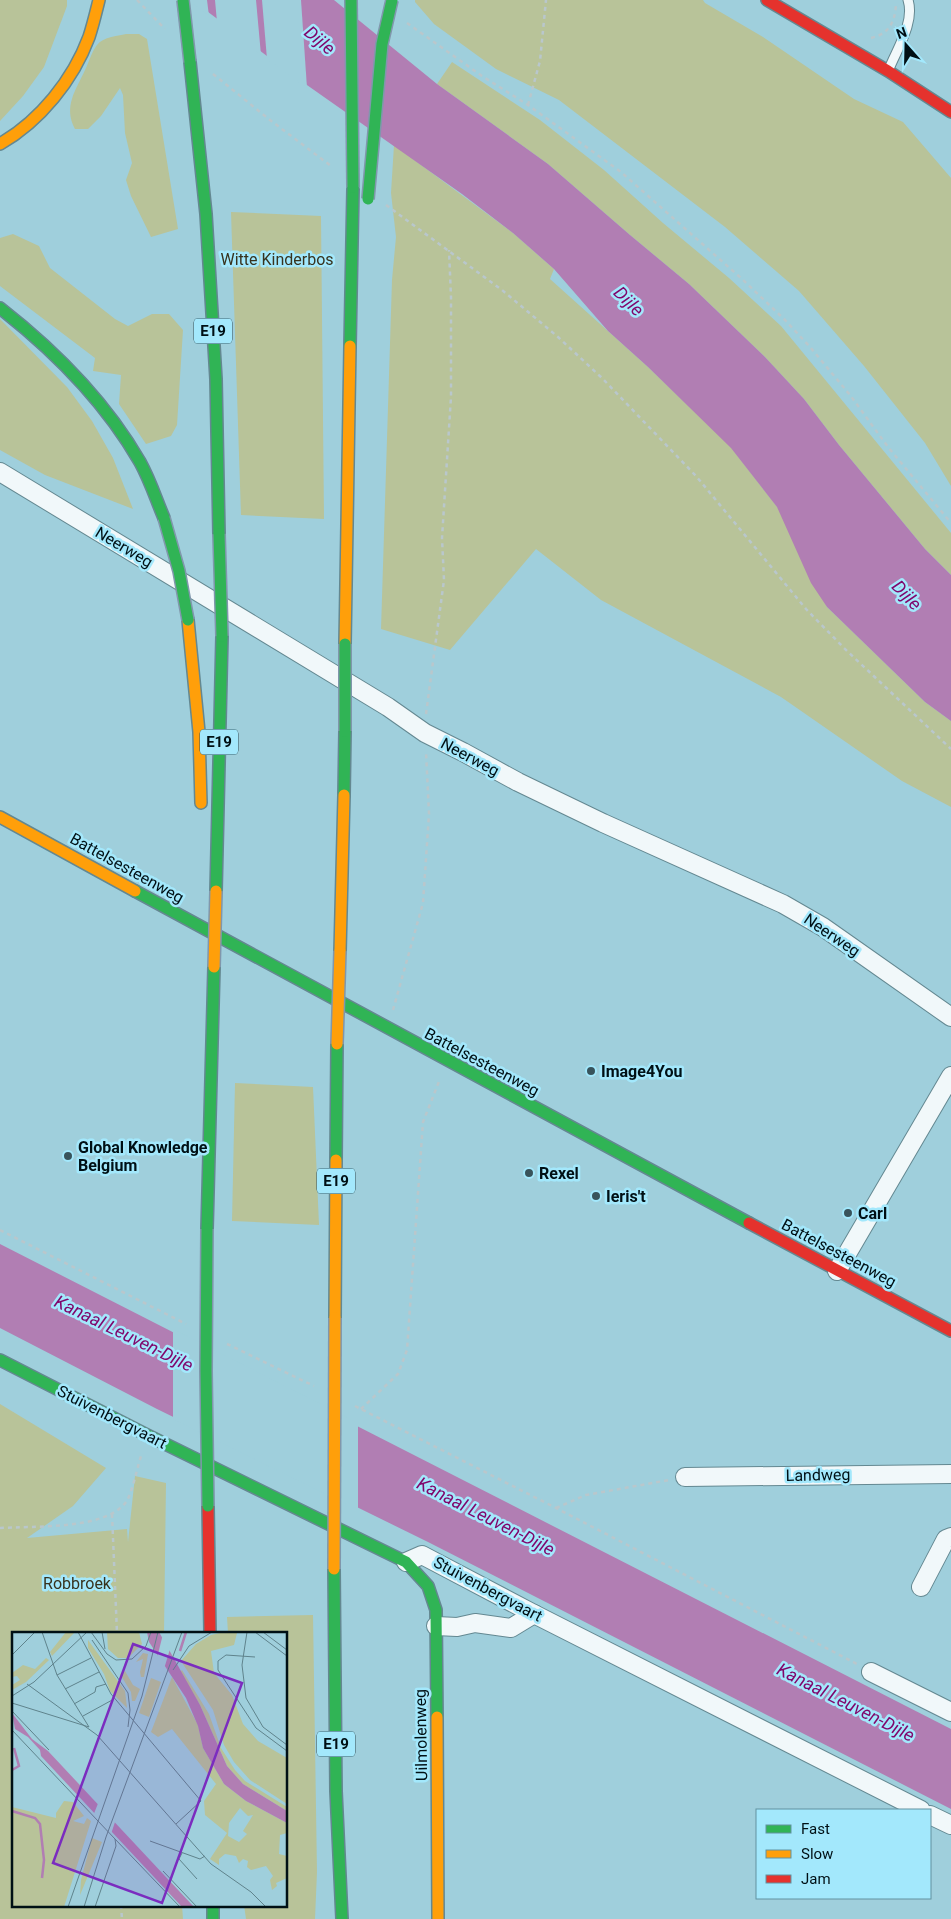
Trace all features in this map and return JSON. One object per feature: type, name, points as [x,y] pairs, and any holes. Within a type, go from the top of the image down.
[{"type":"main road","points":[[0,144],[9,140],[33,119],[60,89],[88,38],[99,0]]},
{"type":"main road","name":"E19","points":[[183,0],[206,224],[216,379],[222,636],[207,1229],[206,1370],[210,1632]]},
{"type":"main road","name":"E19","points":[[342,1919],[336,1791],[334,1569],[335,1318],[337,1044],[345,731],[353,189],[351,0]]},
{"type":"main road","points":[[352,241],[368,199],[382,44],[392,0]]},
{"type":"main road","points":[[767,0],[888,71],[951,112]]},
{"type":"main road","points":[[0,308],[17,320],[63,362],[96,398],[137,456],[164,518],[179,571],[188,620],[199,732],[201,805],[217,848]]},
{"type":"main road","name":"Battelsesteenweg","points":[[0,817],[447,1061],[951,1331]]},
{"type":"main road","name":"Stuivenbergvaart","points":[[0,1360],[147,1435],[406,1562]]},
{"type":"main road","name":"Uilmolenweg","points":[[406,1562],[428,1586],[436,1610],[438,1919]]},
{"type":"main road","points":[[213,1906],[213,1919]]},
{"type":"street","name":"Neerweg","points":[[3,480],[388,707],[424,733],[578,811],[783,904],[823,927],[951,1017]]},
{"type":"street","points":[[837,1271],[951,1076]]},
{"type":"street","name":"Landweg","points":[[685,1477],[951,1474]]},
{"type":"street","points":[[921,1587],[946,1539],[951,1536]]},
{"type":"street","name":"Stuivenbergvaart","points":[[406,1562],[422,1555],[534,1614],[919,1809]]},
{"type":"street","points":[[436,1626],[457,1627],[475,1623],[511,1628],[534,1614]]},
{"type":"street","points":[[871,1672],[951,1712]]},
{"type":"street","points":[[931,1815],[951,1825]]},
{"type":"lane","points":[[888,71],[907,24],[910,6],[908,0]]},
{"type":"path","points":[[137,0],[170,34]]},
{"type":"path","points":[[528,105],[540,61],[546,0]]},
{"type":"path","points":[[865,38],[878,36],[889,29],[894,17],[896,0]]},
{"type":"path","points":[[406,22],[482,76],[528,105],[621,172],[742,279],[785,320],[850,395],[888,447],[951,523]]},
{"type":"path","points":[[212,74],[336,169]]},
{"type":"path","points":[[384,204],[502,290],[551,331],[602,378],[696,476],[812,615],[844,648],[951,749]]},
{"type":"path","points":[[388,1029],[422,902],[429,814],[424,733],[430,674],[444,580],[442,538],[447,429],[451,397],[452,297],[449,250]]},
{"type":"path","points":[[361,1409],[398,1374],[407,1350],[423,1122],[447,1061]]},
{"type":"path","points":[[0,1230],[188,1325]]},
{"type":"path","points":[[224,1342],[322,1390]]},
{"type":"path","points":[[349,1403],[871,1672]]},
{"type":"path","points":[[0,1528],[84,1523],[112,1514],[127,1501],[147,1435]]},
{"type":"path","points":[[556,1508],[586,1495],[685,1477]]},
{"type":"path","points":[[112,1514],[117,1632]]},
{"type":"path","points":[[121,1906],[122,1919]]},
{"type":"green space","points":[[0,0],[67,0],[67,6],[44,67],[23,96],[0,121]]},
{"type":"green space","points":[[415,0],[703,0],[705,3],[763,37],[854,99],[903,122],[951,178],[951,486],[925,443],[864,366],[799,291],[725,227],[559,100],[496,69],[434,24]]},
{"type":"green space","points":[[126,34],[139,34],[147,39],[178,229],[151,237],[131,196],[126,180],[132,163],[125,133],[123,95],[120,88],[101,116],[88,129],[75,129],[70,113],[72,98],[95,47],[106,39]]},
{"type":"green space","points":[[452,62],[540,120],[604,170],[663,223],[729,278],[781,326],[951,533],[951,575],[925,549],[839,445],[804,399],[765,357],[689,284],[548,164],[437,84]]},
{"type":"green space","points":[[394,145],[513,233],[554,269],[550,279],[648,367],[730,446],[778,508],[827,607],[925,702],[951,721],[951,807],[902,781],[781,697],[601,600],[536,549],[450,650],[381,629],[392,280],[396,237],[391,193]]},
{"type":"green space","name":"Witte Kinderbos","points":[[231,212],[321,216],[324,519],[241,515]]},
{"type":"green space","points":[[13,234],[39,246],[50,268],[115,319],[128,326],[152,314],[169,314],[183,330],[177,425],[171,436],[146,444],[119,404],[121,375],[93,371],[95,358],[0,286],[0,238]]},
{"type":"green space","points":[[0,319],[67,387],[92,421],[113,458],[133,509],[45,475],[0,450]]},
{"type":"green space","points":[[235,1083],[313,1087],[319,1225],[232,1221]]},
{"type":"green space","name":"Robbroek","points":[[0,1404],[106,1468],[73,1506],[27,1538],[127,1529],[128,1542],[135,1476],[166,1483],[164,1632],[12,1632],[12,1906],[182,1906],[183,1919],[0,1919]]},
{"type":"green space","points":[[313,1615],[317,1872],[315,1919],[246,1919],[244,1906],[288,1906],[288,1632],[228,1632],[227,1617]]},
{"type":"water","name":"Dijle","points":[[192,0],[334,0],[437,84],[548,164],[689,284],[765,357],[804,399],[839,445],[925,549],[951,575],[951,721],[925,702],[827,607],[811,583],[777,507],[731,448],[608,331],[554,269],[513,233],[462,194],[287,71]]},
{"type":"water","name":"Kanaal Leuven-Dijle","points":[[0,1244],[951,1729],[951,1809],[428,1542],[157,1409],[0,1328]]},
{"type":"pier","points":[[190,0],[207,0],[209,16],[191,2]]},
{"type":"pier","points":[[215,0],[256,0],[261,55],[217,22]]},
{"type":"pier","points":[[262,0],[301,0],[307,88],[267,59]]},
{"type":"pier","points":[[173,1329],[358,1423],[358,1510],[173,1419]]},
{"type":"traffic: fast","points":[[183,0],[190,62]]},
{"type":"traffic: fast","points":[[351,0],[353,187]]},
{"type":"traffic: fast","points":[[368,199],[382,44],[392,0]]},
{"type":"traffic: fast","points":[[190,62],[206,214],[216,379],[219,534]]},
{"type":"traffic: fast","points":[[350,346],[353,189]]},
{"type":"traffic: fast","points":[[0,308],[78,378],[111,418],[140,462],[164,518]]},
{"type":"traffic: fast","points":[[164,518],[179,571],[188,620]]},
{"type":"traffic: fast","points":[[219,534],[222,636]]},
{"type":"traffic: fast","points":[[216,891],[222,636]]},
{"type":"traffic: fast","points":[[345,644],[345,731]]},
{"type":"traffic: fast","points":[[344,795],[345,731]]},
{"type":"traffic: fast","points":[[135,891],[749,1223]]},
{"type":"traffic: fast","points":[[207,1229],[214,967]]},
{"type":"traffic: fast","points":[[336,1160],[337,1044]]},
{"type":"traffic: fast","points":[[207,1229],[206,1371],[208,1506]]},
{"type":"traffic: fast","points":[[0,1360],[147,1435],[406,1562],[428,1586],[436,1610],[437,1717]]},
{"type":"traffic: fast","points":[[334,1569],[336,1791],[342,1919]]},
{"type":"traffic: fast","points":[[213,1906],[213,1919]]},
{"type":"traffic: slow","points":[[0,144],[29,124],[54,98],[64,84],[74,69],[89,37],[99,0]]},
{"type":"traffic: slow","points":[[345,644],[350,346]]},
{"type":"traffic: slow","points":[[188,620],[199,732],[201,803]]},
{"type":"traffic: slow","points":[[340,951],[344,795]]},
{"type":"traffic: slow","points":[[0,817],[135,891]]},
{"type":"traffic: slow","points":[[214,967],[216,891]]},
{"type":"traffic: slow","points":[[337,1044],[340,951]]},
{"type":"traffic: slow","points":[[335,1318],[336,1160]]},
{"type":"traffic: slow","points":[[334,1569],[335,1318]]},
{"type":"traffic: slow","points":[[437,1717],[438,1919]]},
{"type":"traffic: jam","points":[[767,0],[888,71],[951,112]]},
{"type":"traffic: jam","points":[[749,1223],[951,1331]]},
{"type":"traffic: jam","points":[[208,1506],[210,1632]]},
{"type":"place","name":"Image4You","points":[[591,1071]]},
{"type":"place","name":"Global Knowledge Belgium","points":[[68,1156]]},
{"type":"place","name":"Rexel","points":[[529,1173]]},
{"type":"place","name":"Ieris't","points":[[596,1196]]},
{"type":"place","name":"Carl","points":[[848,1213]]}]
